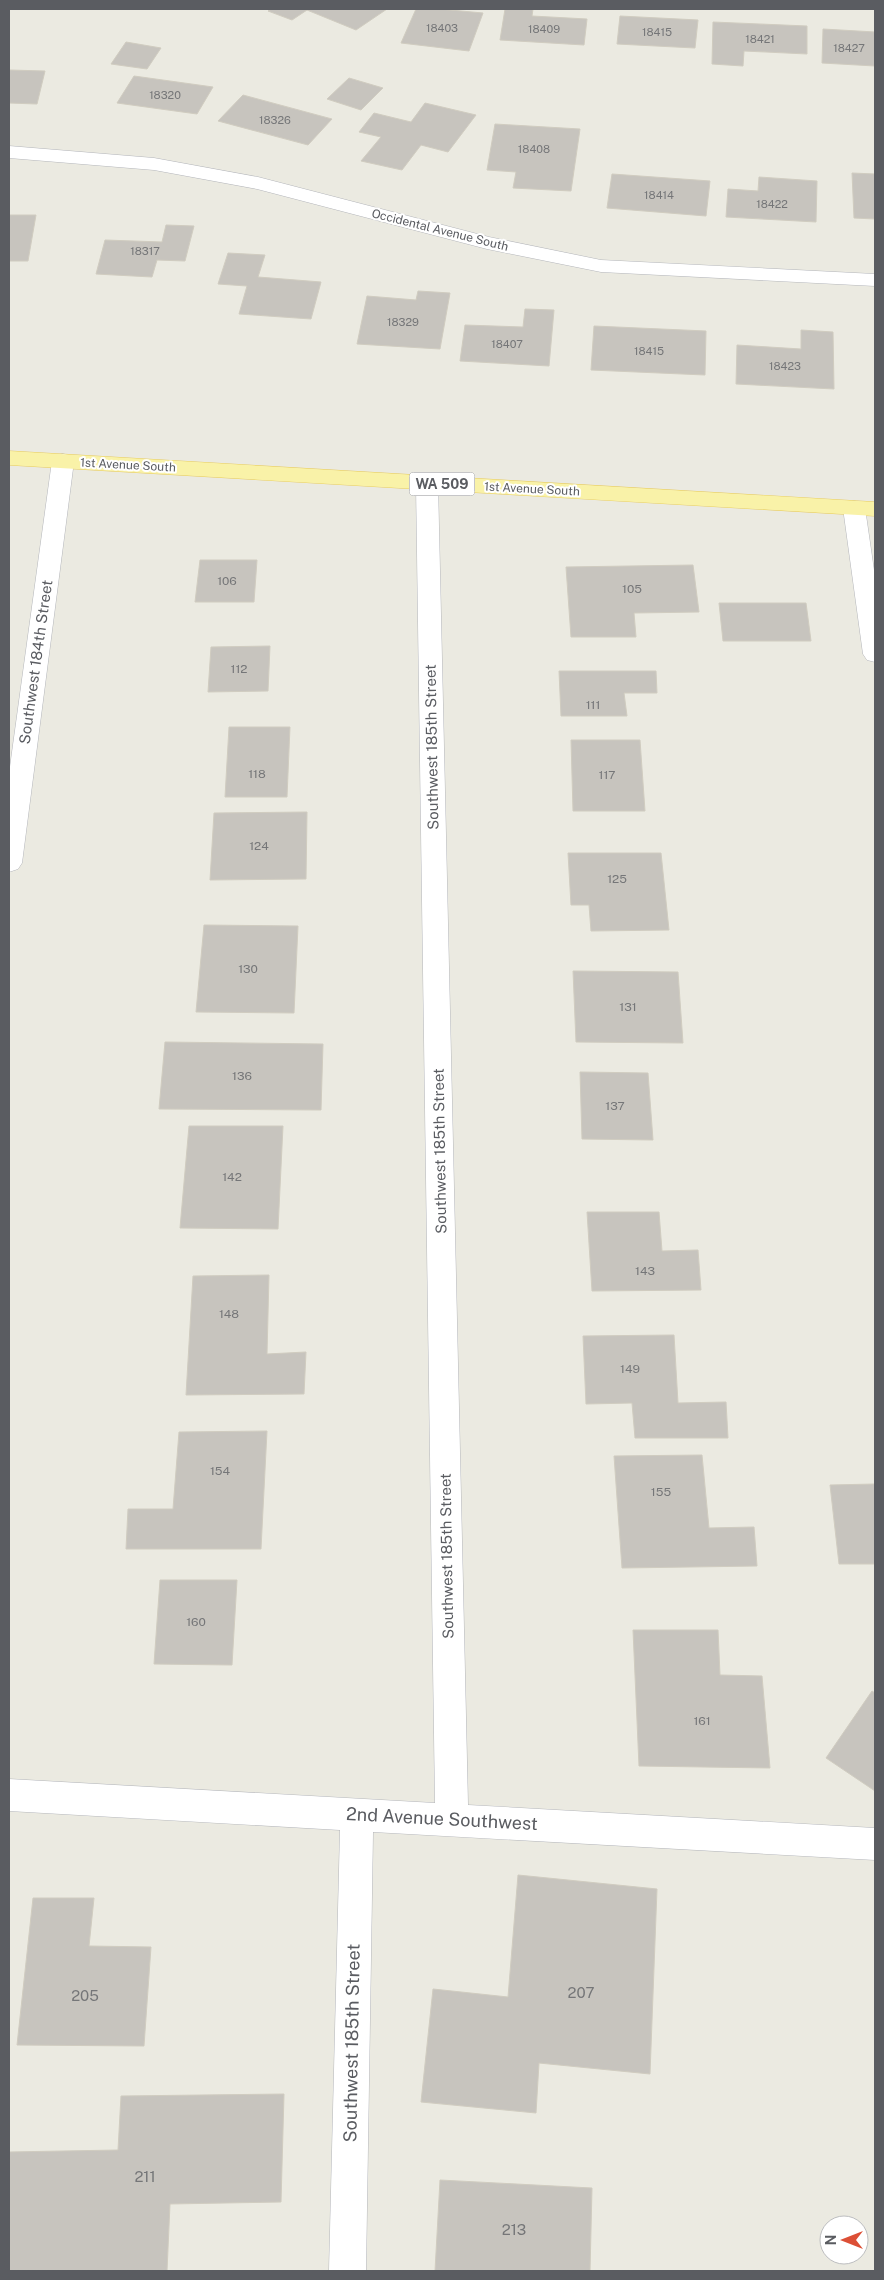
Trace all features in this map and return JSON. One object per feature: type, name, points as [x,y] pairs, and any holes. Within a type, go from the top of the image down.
[{"type":"main road","name":"1st Avenue South","points":[[9,458],[864,508]]},
{"type":"street","name":"Occidental Avenue South","points":[[9,152],[154,164],[258,183],[487,243],[601,266],[875,280]]},
{"type":"street","name":"Southwest 184th Street","points":[[9,863],[63,461]]},
{"type":"street","name":"Southwest 185th Street","points":[[427,483],[452,1820]]},
{"type":"street","points":[[864,508],[875,654]]},
{"type":"street","name":"2nd Avenue Southwest","points":[[9,1795],[875,1844]]},
{"type":"street","name":"Southwest 185th Street","points":[[348,2271],[357,1815]]},
{"type":"building","points":[[271,9],[387,9],[356,30],[307,10],[292,20],[268,11]]},
{"type":"building","points":[[416,9],[483,13],[469,51],[401,43]]},
{"type":"building","points":[[505,9],[533,9],[532,16],[587,19],[584,45],[500,40]]},
{"type":"building","points":[[620,16],[698,20],[695,48],[617,44]]},
{"type":"building","points":[[713,22],[807,26],[807,54],[744,51],[743,66],[712,64]]},
{"type":"building","points":[[823,29],[875,32],[875,66],[822,63]]},
{"type":"building","points":[[126,42],[161,48],[147,69],[111,64]]},
{"type":"building","points":[[9,70],[45,71],[37,104],[9,103]]},
{"type":"building","points":[[134,76],[213,87],[197,114],[117,103]]},
{"type":"building","points":[[349,78],[383,88],[361,110],[327,99]]},
{"type":"building","points":[[243,95],[332,119],[308,145],[218,121]]},
{"type":"building","points":[[425,103],[476,115],[448,152],[421,145],[402,170],[361,161],[381,137],[359,132],[374,113],[411,122]]},
{"type":"building","points":[[495,124],[580,129],[571,191],[513,188],[516,172],[487,170]]},
{"type":"building","points":[[852,173],[875,174],[875,219],[854,218]]},
{"type":"building","points":[[612,174],[710,181],[706,216],[607,208]]},
{"type":"building","points":[[759,177],[817,181],[816,222],[726,217],[728,189],[758,191]]},
{"type":"building","points":[[9,215],[36,215],[28,261],[9,261]]},
{"type":"building","points":[[166,225],[194,226],[185,261],[157,260],[152,277],[96,274],[105,240],[162,242]]},
{"type":"building","points":[[228,253],[265,255],[258,277],[321,282],[311,319],[239,314],[247,286],[218,284]]},
{"type":"building","points":[[418,291],[450,293],[440,349],[357,344],[367,296],[416,300]]},
{"type":"building","points":[[525,309],[554,310],[549,366],[460,361],[465,325],[523,327]]},
{"type":"building","points":[[594,326],[706,331],[705,375],[591,370]]},
{"type":"building","points":[[801,330],[833,332],[834,389],[736,384],[737,345],[801,349]]},
{"type":"building","points":[[200,560],[257,560],[254,602],[195,602]]},
{"type":"building","points":[[693,565],[699,612],[634,613],[636,637],[571,637],[566,567]]},
{"type":"building","points":[[719,603],[806,603],[811,641],[723,641]]},
{"type":"building","points":[[270,646],[268,691],[208,692],[211,647]]},
{"type":"building","points":[[559,671],[656,671],[657,693],[624,693],[627,716],[561,716]]},
{"type":"building","points":[[229,727],[290,727],[287,797],[225,797]]},
{"type":"building","points":[[571,740],[640,740],[645,811],[573,811]]},
{"type":"building","points":[[307,812],[306,879],[210,880],[214,813]]},
{"type":"building","points":[[568,853],[661,853],[669,930],[591,931],[589,905],[571,905]]},
{"type":"building","points":[[204,925],[298,926],[294,1013],[196,1012]]},
{"type":"building","points":[[573,971],[678,972],[683,1043],[576,1042]]},
{"type":"building","points":[[165,1042],[323,1044],[321,1110],[159,1109]]},
{"type":"building","points":[[580,1072],[648,1073],[653,1140],[582,1139]]},
{"type":"building","points":[[189,1126],[283,1126],[278,1229],[180,1228]]},
{"type":"building","points":[[587,1212],[659,1212],[662,1251],[698,1250],[701,1290],[592,1291]]},
{"type":"building","points":[[269,1275],[267,1354],[306,1352],[304,1394],[186,1395],[193,1276]]},
{"type":"building","points":[[674,1335],[678,1403],[726,1402],[728,1438],[635,1438],[632,1403],[586,1404],[583,1336]]},
{"type":"building","points":[[267,1431],[261,1549],[126,1549],[128,1509],[173,1509],[179,1432]]},
{"type":"building","points":[[702,1455],[709,1528],[754,1527],[757,1566],[622,1568],[614,1456]]},
{"type":"building","points":[[875,1484],[875,1564],[839,1564],[830,1485]]},
{"type":"building","points":[[160,1580],[237,1580],[232,1665],[154,1664]]},
{"type":"building","points":[[633,1630],[718,1630],[720,1675],[762,1676],[770,1768],[639,1766]]},
{"type":"building","points":[[872,1691],[875,1693],[875,1791],[826,1758]]},
{"type":"building","points":[[518,1875],[657,1889],[650,2074],[539,2063],[536,2113],[421,2102],[433,1989],[508,1997]]},
{"type":"building","points":[[33,1898],[94,1898],[89,1946],[151,1947],[144,2046],[17,2045]]},
{"type":"building","points":[[284,2094],[281,2202],[170,2204],[167,2271],[9,2271],[9,2152],[118,2150],[121,2096]]},
{"type":"building","points":[[440,2180],[592,2188],[590,2271],[435,2271]]}]
